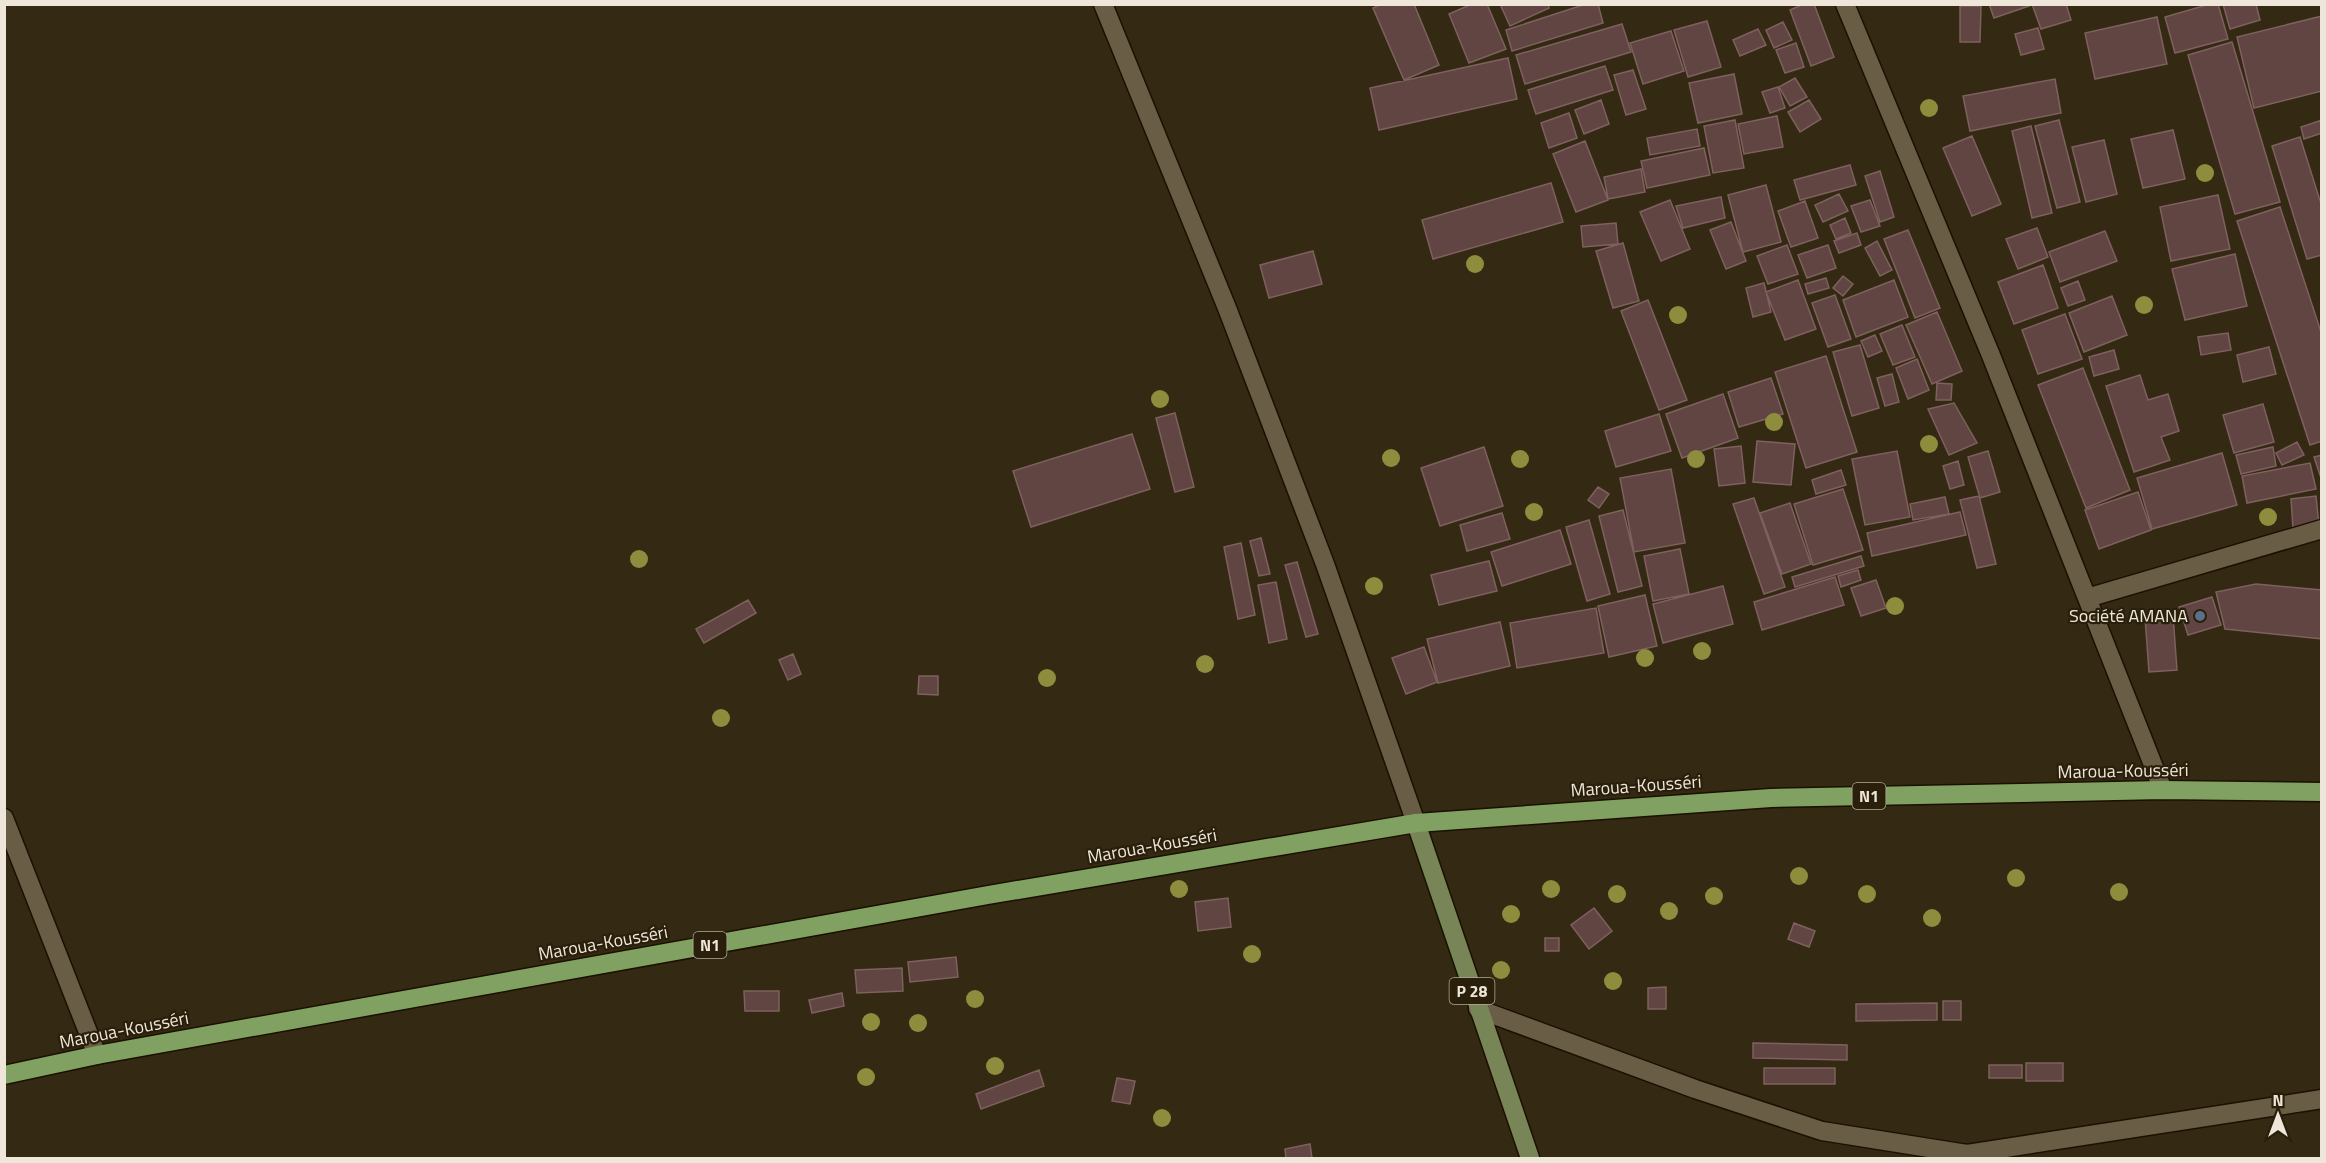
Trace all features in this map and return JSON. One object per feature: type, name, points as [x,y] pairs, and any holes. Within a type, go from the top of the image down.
[{"type":"highway","name":"Maroua-Kousséri","points":[[4,1075],[97,1055],[977,897],[1416,823],[1772,798],[2163,790],[2322,792]]},
{"type":"main road","name":"P 28","points":[[1416,823],[1530,1158]]},
{"type":"street","points":[[1103,4],[1227,308],[1308,520],[1416,823]]},
{"type":"street","points":[[1845,4],[1990,353],[2163,790]]},
{"type":"street","points":[[2087,598],[2322,530]]},
{"type":"street","points":[[4,818],[97,1055]]},
{"type":"street","points":[[1478,1009],[1695,1089],[1822,1131],[1967,1154],[2322,1099]]},
{"type":"building","points":[[1381,4],[1414,4],[1439,65],[1404,80],[1373,8]]},
{"type":"building","points":[[1472,4],[1487,4],[1506,49],[1469,63],[1449,14]]},
{"type":"building","points":[[1500,4],[1548,4],[1549,8],[1510,26]]},
{"type":"building","points":[[1586,4],[1598,4],[1603,23],[1512,51],[1506,30]]},
{"type":"building","points":[[1804,4],[1814,4],[1834,57],[1811,66],[1790,10]]},
{"type":"building","points":[[1989,4],[2028,4],[2029,6],[1994,18]]},
{"type":"building","points":[[2032,4],[2066,4],[2071,20],[2041,29]]},
{"type":"building","points":[[2210,4],[2218,4],[2228,39],[2175,53],[2165,17]]},
{"type":"building","points":[[2223,4],[2256,4],[2260,20],[2230,29]]},
{"type":"building","points":[[1960,6],[1981,6],[1980,42],[1960,42]]},
{"type":"building","points":[[2322,16],[2322,91],[2254,108],[2237,37]]},
{"type":"building","points":[[2157,17],[2167,64],[2095,79],[2085,33]]},
{"type":"building","points":[[1707,21],[1721,67],[1688,77],[1674,30]]},
{"type":"building","points":[[1783,22],[1792,40],[1774,48],[1766,30]]},
{"type":"building","points":[[1622,24],[1631,52],[1525,84],[1516,55]]},
{"type":"building","points":[[2038,28],[2044,49],[2021,55],[2015,34]]},
{"type":"building","points":[[1758,29],[1766,45],[1740,56],[1733,40]]},
{"type":"building","points":[[1671,31],[1684,71],[1643,84],[1630,43]]},
{"type":"building","points":[[2232,42],[2280,202],[2235,214],[2188,55]]},
{"type":"building","points":[[1796,43],[1804,67],[1785,73],[1776,50]]},
{"type":"building","points":[[1508,58],[1517,99],[1379,130],[1370,88]]},
{"type":"building","points":[[1605,66],[1613,90],[1536,114],[1528,90]]},
{"type":"building","points":[[1633,70],[1646,109],[1626,115],[1614,75]]},
{"type":"building","points":[[1734,74],[1742,114],[1698,123],[1689,83]]},
{"type":"building","points":[[1795,78],[1807,97],[1790,106],[1779,87]]},
{"type":"building","points":[[2055,79],[2061,113],[1970,131],[1963,96]]},
{"type":"building","points":[[1778,87],[1785,108],[1770,113],[1762,92]]},
{"type":"building","points":[[1601,100],[1609,124],[1584,134],[1575,110]]},
{"type":"building","points":[[1809,100],[1821,119],[1800,132],[1788,112]]},
{"type":"building","points":[[1569,113],[1577,138],[1549,148],[1541,123]]},
{"type":"building","points":[[1777,116],[1783,147],[1744,154],[1738,124]]},
{"type":"building","points":[[1735,120],[1744,168],[1713,173],[1704,126]]},
{"type":"building","points":[[2059,120],[2080,202],[2057,208],[2035,126]]},
{"type":"building","points":[[2322,120],[2322,133],[2304,139],[2301,127]]},
{"type":"building","points":[[2031,126],[2052,213],[2032,218],[2012,131]]},
{"type":"building","points":[[1697,129],[1700,146],[1650,155],[1647,138]]},
{"type":"building","points":[[2173,130],[2185,179],[2143,188],[2131,139]]},
{"type":"building","points":[[1972,136],[2001,204],[1972,216],[1943,148]]},
{"type":"building","points":[[2300,137],[2322,207],[2322,255],[2307,259],[2272,146]]},
{"type":"building","points":[[2104,140],[2117,194],[2086,202],[2072,147]]},
{"type":"building","points":[[1585,141],[1608,200],[1576,212],[1553,154]]},
{"type":"building","points":[[1704,148],[1710,175],[1647,188],[1641,161]]},
{"type":"building","points":[[1850,165],[1856,185],[1800,200],[1794,180]]},
{"type":"building","points":[[1641,169],[1645,192],[1608,199],[1604,177]]},
{"type":"building","points":[[1880,171],[1894,217],[1880,222],[1865,176]]},
{"type":"building","points":[[1551,183],[1563,222],[1433,259],[1422,220]]},
{"type":"building","points":[[1766,185],[1781,242],[1743,252],[1728,195]]},
{"type":"building","points":[[1839,194],[1848,211],[1823,222],[1815,205]]},
{"type":"building","points":[[2218,195],[2230,249],[2171,261],[2160,207]]},
{"type":"building","points":[[1721,197],[1725,218],[1683,228],[1676,206]]},
{"type":"building","points":[[1670,200],[1690,249],[1661,261],[1640,212]]},
{"type":"building","points":[[1870,200],[1880,226],[1861,232],[1851,206]]},
{"type":"building","points":[[1805,201],[1818,238],[1791,247],[1778,211]]},
{"type":"building","points":[[2280,207],[2322,335],[2322,441],[2310,445],[2237,221]]},
{"type":"building","points":[[1845,218],[1851,233],[1836,239],[1830,225]]},
{"type":"building","points":[[1731,222],[1746,261],[1726,269],[1710,230]]},
{"type":"building","points":[[1616,223],[1618,244],[1583,247],[1581,226]]},
{"type":"building","points":[[2037,228],[2048,257],[2018,269],[2006,239]]},
{"type":"building","points":[[1908,230],[1940,308],[1915,318],[1884,239]]},
{"type":"building","points":[[2105,231],[2117,261],[2060,282],[2049,252]]},
{"type":"building","points":[[1857,233],[1861,245],[1839,253],[1834,241]]},
{"type":"building","points":[[1877,241],[1892,270],[1880,276],[1865,248]]},
{"type":"building","points":[[1623,243],[1639,301],[1613,308],[1596,251]]},
{"type":"building","points":[[1787,245],[1798,274],[1768,284],[1757,256]]},
{"type":"building","points":[[1828,245],[1836,268],[1807,278],[1798,255]]},
{"type":"building","points":[[1313,251],[1322,284],[1269,298],[1260,265]]},
{"type":"building","points":[[2235,254],[2247,306],[2185,320],[2172,269]]},
{"type":"building","points":[[2043,265],[2058,308],[2014,324],[1998,282]]},
{"type":"building","points":[[1843,276],[1853,284],[1843,296],[1833,288]]},
{"type":"building","points":[[1826,278],[1829,288],[1808,294],[1805,284]]},
{"type":"building","points":[[1798,280],[1816,329],[1785,340],[1766,292]]},
{"type":"building","points":[[1894,280],[1908,317],[1856,337],[1843,300]]},
{"type":"building","points":[[2078,281],[2085,300],[2068,306],[2061,288]]},
{"type":"building","points":[[1764,283],[1771,312],[1753,317],[1746,288]]},
{"type":"building","points":[[1835,295],[1851,339],[1828,347],[1812,303]]},
{"type":"building","points":[[2112,296],[2127,335],[2084,352],[2069,313]]},
{"type":"building","points":[[1648,300],[1687,400],[1659,410],[1621,311]]},
{"type":"building","points":[[1937,312],[1962,371],[1932,384],[1906,325]]},
{"type":"building","points":[[2065,314],[2082,359],[2038,374],[2022,330]]},
{"type":"building","points":[[1902,325],[1915,357],[1893,365],[1880,334]]},
{"type":"building","points":[[2228,333],[2231,350],[2201,355],[2198,337]]},
{"type":"building","points":[[1875,335],[1882,351],[1868,357],[1861,341]]},
{"type":"building","points":[[1860,345],[1879,408],[1852,416],[1833,352]]},
{"type":"building","points":[[2269,347],[2276,374],[2243,382],[2237,355]]},
{"type":"building","points":[[2114,350],[2119,369],[2094,376],[2089,357]]},
{"type":"building","points":[[1826,356],[1857,452],[1806,468],[1775,372]]},
{"type":"building","points":[[1917,359],[1929,390],[1908,399],[1896,368]]},
{"type":"building","points":[[2083,368],[2130,490],[2086,508],[2038,385]]},
{"type":"building","points":[[1892,374],[1899,402],[1885,406],[1877,378]]},
{"type":"building","points":[[2140,375],[2148,400],[2168,394],[2179,431],[2161,437],[2170,460],[2134,472],[2106,386]]},
{"type":"building","points":[[1771,378],[1783,414],[1739,427],[1728,392]]},
{"type":"building","points":[[1937,383],[1952,384],[1951,400],[1936,400]]},
{"type":"building","points":[[1723,394],[1738,438],[1682,458],[1666,414]]},
{"type":"building","points":[[1954,403],[1977,443],[1949,455],[1928,409]]},
{"type":"building","points":[[2263,404],[2274,442],[2234,453],[2223,415]]},
{"type":"building","points":[[1175,413],[1194,487],[1175,492],[1156,418]]},
{"type":"building","points":[[1659,414],[1671,451],[1616,467],[1605,431]]},
{"type":"building","points":[[1132,434],[1150,489],[1031,527],[1013,471]]},
{"type":"building","points":[[1757,441],[1795,444],[1791,485],[1753,482]]},
{"type":"building","points":[[2297,442],[2304,455],[2282,465],[2276,453]]},
{"type":"building","points":[[1741,446],[1745,483],[1719,486],[1714,449]]},
{"type":"building","points":[[1484,447],[1503,506],[1440,526],[1421,468]]},
{"type":"building","points":[[2273,447],[2276,466],[2241,474],[2236,455]]},
{"type":"building","points":[[1897,451],[1910,517],[1865,525],[1852,459]]},
{"type":"building","points":[[1988,451],[2000,492],[1980,498],[1968,457]]},
{"type":"building","points":[[2222,453],[2237,505],[2152,529],[2137,478]]},
{"type":"building","points":[[2322,455],[2322,481],[2314,457]]},
{"type":"building","points":[[1958,461],[1964,485],[1950,489],[1943,466]]},
{"type":"building","points":[[2310,463],[2316,489],[2247,503],[2242,476]]},
{"type":"building","points":[[1671,469],[1685,543],[1634,552],[1620,478]]},
{"type":"building","points":[[1841,470],[1846,485],[1816,494],[1812,480]]},
{"type":"building","points":[[1598,487],[1609,494],[1599,508],[1588,500]]},
{"type":"building","points":[[1843,489],[1863,550],[1813,565],[1794,504]]},
{"type":"building","points":[[2138,492],[2151,530],[2099,549],[2085,510]]},
{"type":"building","points":[[1979,496],[1996,564],[1977,568],[1960,500]]},
{"type":"building","points":[[2316,496],[2319,526],[2293,528],[2291,499]]},
{"type":"building","points":[[1945,497],[1949,514],[1913,520],[1910,504]]},
{"type":"building","points":[[1754,498],[1785,587],[1764,594],[1733,504]]},
{"type":"building","points":[[1790,503],[1811,564],[1782,574],[1760,513]]},
{"type":"building","points":[[1623,510],[1642,586],[1618,592],[1599,516]]},
{"type":"building","points":[[1960,512],[1966,535],[1872,556],[1867,533]]},
{"type":"building","points":[[1502,513],[1510,539],[1467,551],[1460,525]]},
{"type":"building","points":[[1589,520],[1610,594],[1587,601],[1566,527]]},
{"type":"building","points":[[1560,530],[1571,564],[1502,586],[1491,552]]},
{"type":"building","points":[[1261,538],[1270,574],[1259,576],[1250,541]]},
{"type":"building","points":[[1241,543],[1255,615],[1238,619],[1224,547]]},
{"type":"building","points":[[1680,549],[1689,594],[1653,601],[1644,556]]},
{"type":"building","points":[[1861,556],[1864,566],[1795,587],[1792,577]]},
{"type":"building","points":[[1489,561],[1497,591],[1439,605],[1431,575]]},
{"type":"building","points":[[1297,562],[1318,634],[1306,637],[1285,565]]},
{"type":"building","points":[[1858,570],[1861,580],[1841,587],[1838,576]]},
{"type":"building","points":[[1835,577],[1844,605],[1762,630],[1754,602]]},
{"type":"building","points":[[1876,580],[1886,608],[1861,616],[1851,588]]},
{"type":"building","points":[[1276,582],[1287,639],[1269,643],[1258,585]]},
{"type":"building","points":[[2256,584],[2322,590],[2322,639],[2225,629],[2216,592]]},
{"type":"building","points":[[1723,586],[1733,624],[1663,643],[1653,604]]},
{"type":"building","points":[[1645,595],[1657,646],[1609,657],[1598,606]]},
{"type":"building","name":"Société AMANA","points":[[2212,597],[2221,625],[2188,635],[2179,607]]},
{"type":"building","points":[[748,600],[756,613],[704,643],[696,629]]},
{"type":"building","points":[[1596,608],[1604,653],[1517,668],[1510,623]]},
{"type":"building","points":[[2173,615],[2177,670],[2149,672],[2145,617]]},
{"type":"building","points":[[1500,622],[1510,666],[1438,683],[1427,639]]},
{"type":"building","points":[[1424,647],[1437,682],[1406,694],[1392,658]]},
{"type":"building","points":[[793,654],[801,674],[788,680],[779,660]]},
{"type":"building","points":[[919,676],[938,676],[938,695],[918,694]]},
{"type":"building","points":[[1228,898],[1231,927],[1198,931],[1195,902]]},
{"type":"building","points":[[1594,908],[1612,931],[1589,949],[1571,925]]},
{"type":"building","points":[[1794,923],[1815,931],[1809,947],[1788,939]]},
{"type":"building","points":[[1545,938],[1559,938],[1559,951],[1545,951]]},
{"type":"building","points":[[956,957],[958,977],[910,982],[908,962]]},
{"type":"building","points":[[902,968],[903,991],[857,993],[855,970]]},
{"type":"building","points":[[1666,987],[1666,1009],[1648,1009],[1648,988]]},
{"type":"building","points":[[744,991],[779,991],[779,1011],[745,1011]]},
{"type":"building","points":[[842,993],[844,1006],[812,1013],[809,1000]]},
{"type":"building","points":[[1943,1001],[1961,1001],[1961,1020],[1943,1020]]},
{"type":"building","points":[[1937,1003],[1937,1020],[1856,1021],[1856,1004]]},
{"type":"building","points":[[1753,1043],[1847,1045],[1847,1060],[1753,1058]]},
{"type":"building","points":[[2026,1063],[2063,1063],[2063,1081],[2026,1081]]},
{"type":"building","points":[[1989,1065],[2022,1065],[2022,1078],[1989,1078]]},
{"type":"building","points":[[1764,1068],[1835,1068],[1835,1084],[1764,1084]]},
{"type":"building","points":[[1039,1070],[1044,1086],[981,1109],[976,1094]]},
{"type":"building","points":[[1117,1078],[1135,1081],[1130,1104],[1112,1101]]},
{"type":"building","points":[[1310,1144],[1312,1158],[1286,1158],[1285,1149]]},
{"type":"place","name":"Société AMANA","points":[[2200,616]]}]
